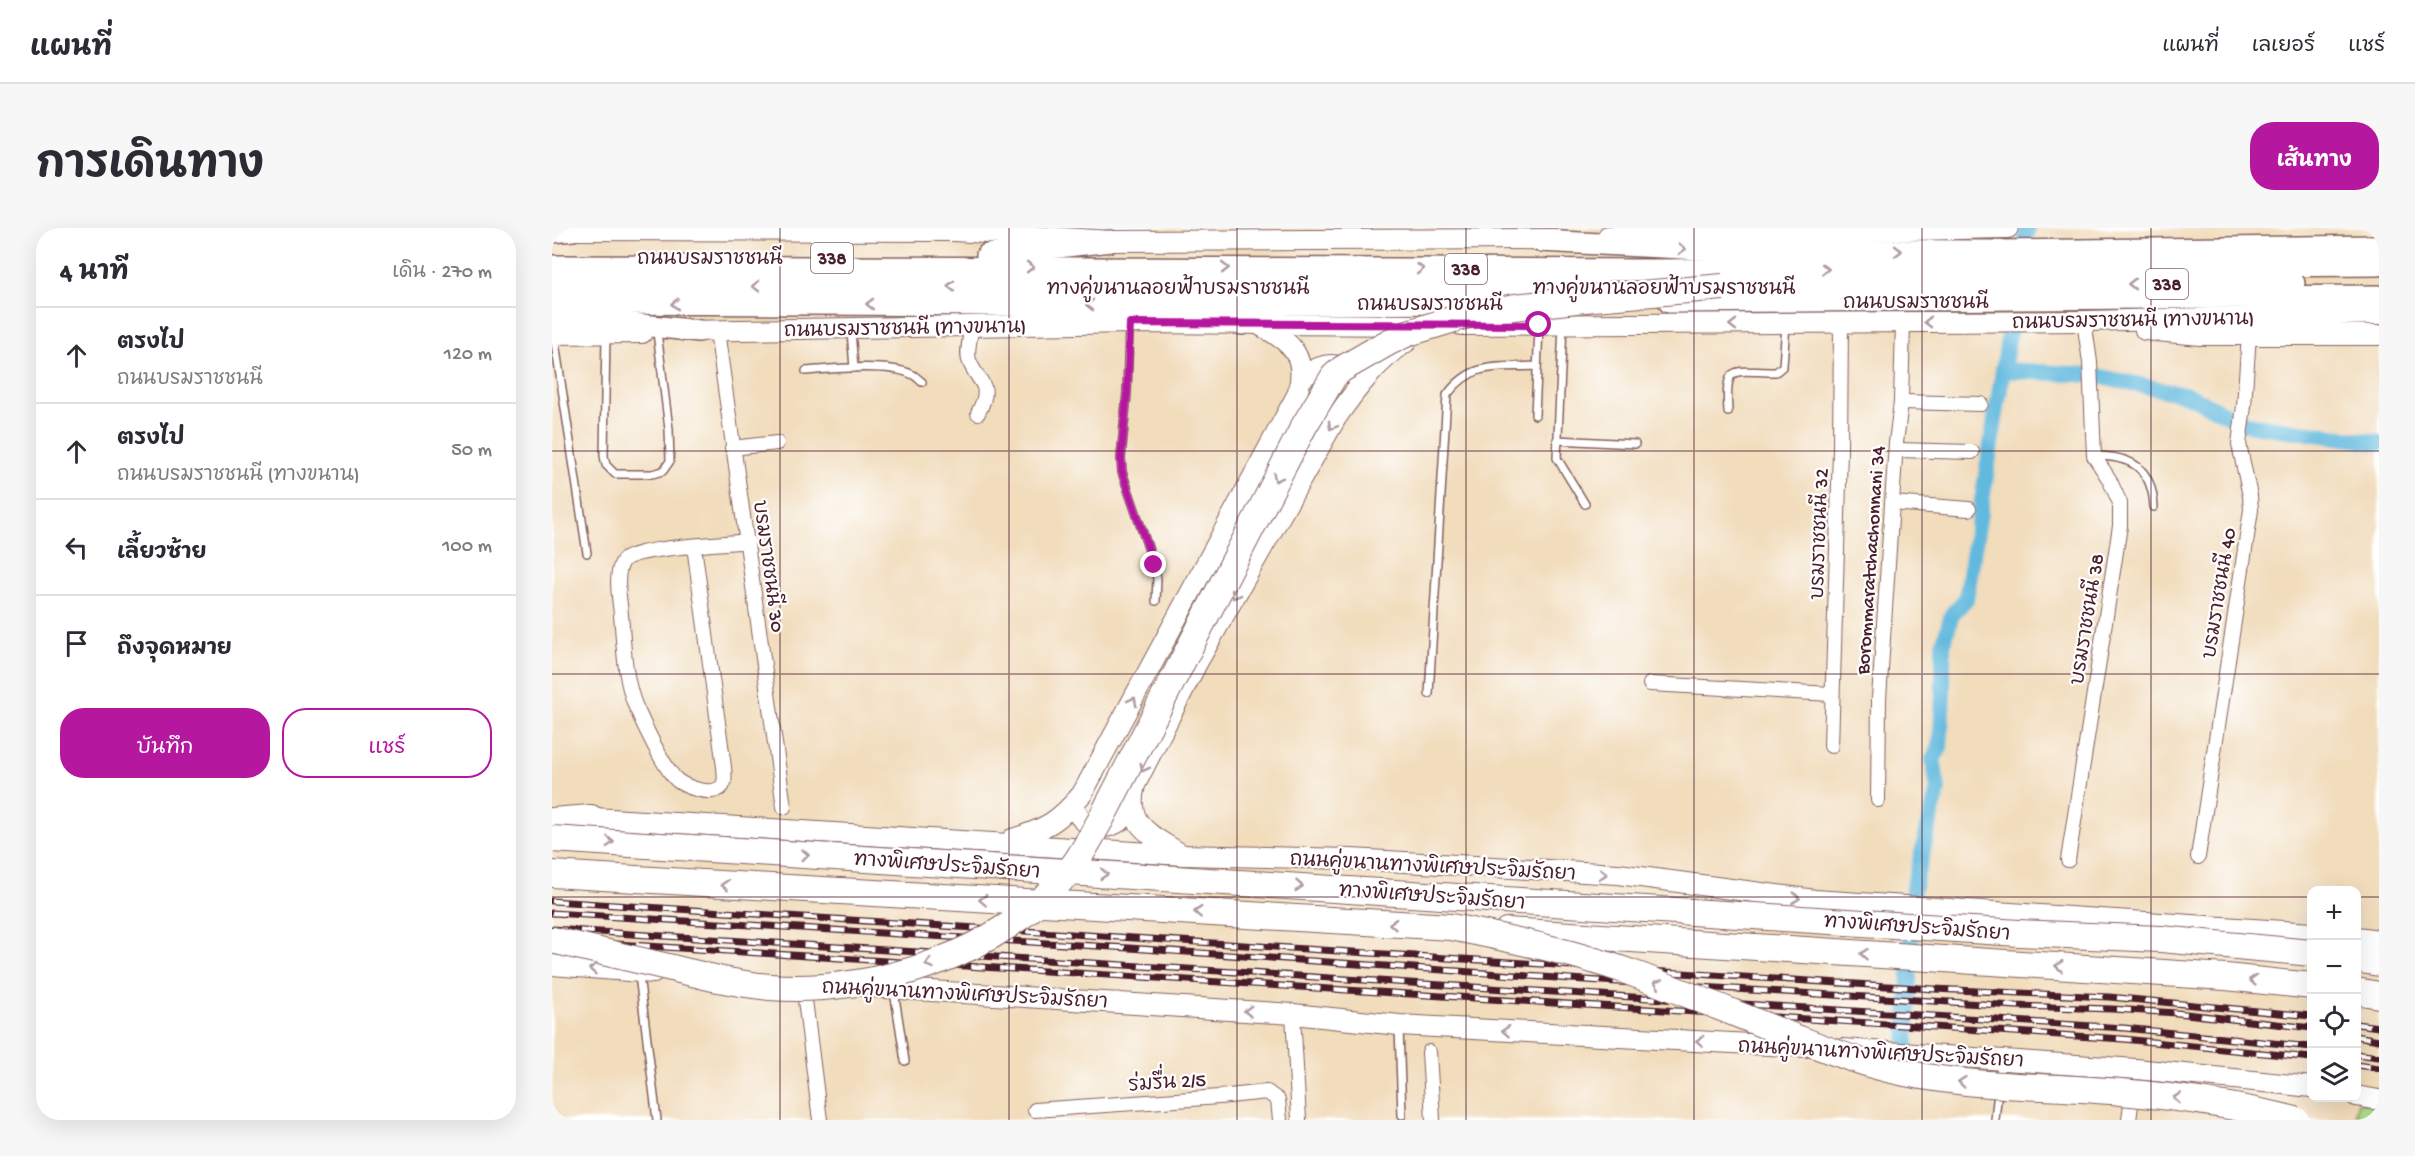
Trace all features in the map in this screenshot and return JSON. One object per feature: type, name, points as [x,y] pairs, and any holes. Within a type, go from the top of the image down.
[{"type":"highway","points":[[552,940],[728,981],[770,987],[815,987],[857,984],[891,976],[942,959],[987,937],[1027,913],[1069,871],[1100,821],[1304,426],[1328,384],[1342,369],[1389,342],[1464,316],[1594,298],[1723,287]]},
{"type":"highway","points":[[552,821],[591,818]]},
{"type":"highway","name":"ทางพิเศษประจิมรัถยา","points":[[552,839],[2019,933],[2161,939],[2307,953]]},
{"type":"highway","name":"ทางพิเศษประจิมรัถยา","points":[[552,874],[1451,927],[2226,977],[2307,985]]},
{"type":"highway","points":[[1451,927],[1547,947],[1596,960],[1841,1055],[1884,1068],[1928,1078],[1978,1084],[2120,1092],[2194,1100],[2261,1111],[2294,1120]]},
{"type":"highway","points":[[2361,961],[2379,963]]},
{"type":"highway","points":[[2361,992],[2379,995]]},
{"type":"main road","name":"338","points":[[1539,241],[1668,234],[2008,228]]},
{"type":"main road","name":"338","points":[[558,230],[930,229],[1119,237]]},
{"type":"main road","name":"ถนนบรมราชชนนี","points":[[552,257],[956,258],[1119,237],[1308,234],[1501,234],[1539,241],[1682,250],[1997,251],[2371,246]]},
{"type":"main road","name":"ทางคู่ขนานลอยฟ้าบรมราชชนนี","points":[[552,266],[1663,270],[2379,265]]},
{"type":"main road","name":"ทางคู่ขนานลอยฟ้าบรมราชชนนี","points":[[552,286],[1723,287],[2373,301]]},
{"type":"main road","name":"ถนนบรมราชชนนี","points":[[552,303],[1285,304],[2019,311],[2373,301]]},
{"type":"main road","name":"ถนนบรมราชชนนี (ทางขนาน)","points":[[2019,311],[2084,321],[2373,301]]},
{"type":"main road","points":[[1250,324],[1285,304]]},
{"type":"main road","name":"ถนนบรมราชชนนี (ทางขนาน)","points":[[1563,325],[1903,323],[1987,311]]},
{"type":"main road","points":[[553,329],[594,320],[708,331]]},
{"type":"main road","points":[[2084,321],[2164,332],[2249,335],[2379,335]]},
{"type":"main road","name":"ถนนบรมราชชนนี","points":[[1250,324],[1563,325]]},
{"type":"main road","name":"ถนนบรมราชชนนี (ทางขนาน)","points":[[553,329],[606,333],[972,325],[1250,324]]},
{"type":"main road","points":[[1250,324],[1280,336],[1293,347],[1300,360],[1302,379]]},
{"type":"main road","points":[[1182,855],[1145,830],[1136,820],[1132,810],[1135,784],[1197,663],[1336,418],[1356,389],[1394,350],[1430,325]]},
{"type":"main road","points":[[999,843],[1051,825],[1073,806],[1082,794],[1297,395],[1302,379],[1308,372],[1330,365],[1346,369],[1354,379],[1356,389]]},
{"type":"main road","points":[[1073,806],[1078,817],[1087,825],[1107,828],[1121,822],[1132,810]]},
{"type":"main road","name":"ถนนคู่ขนานทางพิเศษประจิมรัถยา","points":[[552,815],[1182,855],[1351,859],[1618,874],[1803,899],[1871,905],[2307,933]]},
{"type":"main road","points":[[2361,938],[2379,940]]},
{"type":"main road","name":"ถนนคู่ขนานทางพิเศษประจิมรัถยา","points":[[552,965],[803,984],[1293,1014],[1399,1025],[2001,1059],[2209,1075],[2307,1087]]},
{"type":"main road","points":[[2209,1075],[2248,1099],[2294,1120]]},
{"type":"main road","points":[[2361,1097],[2379,1100]]},
{"type":"street","points":[[2084,321],[2090,362],[2094,456]]},
{"type":"street","name":"Borommaratchachonnani 34","points":[[1878,800],[1879,699],[1901,402],[1903,323]]},
{"type":"street","name":"บรมราชชนนี 32","points":[[1831,746],[1840,450],[1841,324]]},
{"type":"street","points":[[972,325],[969,359],[985,388],[986,398],[978,413]]},
{"type":"street","name":"บรมราชชนนี 30","points":[[708,331],[748,541],[784,807]]},
{"type":"street","name":"บรมราชชนนี 40","points":[[2198,857],[2251,510],[2241,457],[2240,438],[2249,335]]},
{"type":"street","points":[[1901,402],[1981,404]]},
{"type":"street","points":[[732,448],[777,443]]},
{"type":"street","points":[[1897,450],[1972,452]]},
{"type":"street","name":"บรมราชชนนี 38","points":[[2068,860],[2120,526],[2120,502],[2094,456]]},
{"type":"street","points":[[1892,504],[1969,509]]},
{"type":"street","points":[[694,546],[724,767],[725,783],[722,788],[712,791],[688,786],[677,780],[667,768],[636,706],[627,682],[620,603],[621,563],[627,557],[639,553],[694,546],[748,541]]},
{"type":"street","points":[[1650,684],[1832,694]]},
{"type":"street","points":[[803,984],[820,1120]]},
{"type":"street","points":[[1293,1014],[1299,1120]]},
{"type":"street","points":[[1429,1052],[1433,1120]]},
{"type":"street","points":[[2128,1120],[2136,1069]]},
{"type":"street","name":"ร่มรื่น 2/5","points":[[1035,1110],[1267,1092],[1278,1100],[1280,1120]]},
{"type":"lane","points":[[1130,323],[1122,465],[1154,565],[1157,579],[1156,601]]},
{"type":"lane","points":[[1728,412],[1726,384],[1730,376],[1735,372],[1776,372],[1783,366],[1786,324]]},
{"type":"lane","points":[[1535,416],[1539,325]]},
{"type":"lane","points":[[1563,325],[1557,458],[1585,504]]},
{"type":"lane","points":[[850,327],[854,368]]},
{"type":"lane","points":[[553,329],[587,553]]},
{"type":"lane","points":[[606,333],[603,456],[606,465],[615,474],[652,474],[663,471],[670,461],[669,429],[657,332]]},
{"type":"lane","points":[[1429,694],[1447,395],[1457,381],[1478,368],[1537,366]]},
{"type":"lane","points":[[806,371],[854,368],[911,374],[922,382]]},
{"type":"lane","points":[[1557,440],[1635,444]]},
{"type":"lane","points":[[2094,456],[2114,456],[2132,463],[2143,472],[2153,489],[2154,507]]},
{"type":"lane","points":[[639,972],[657,1120]]},
{"type":"lane","points":[[894,988],[905,1061]]},
{"type":"lane","points":[[1399,1025],[1402,1115]]},
{"type":"lane","points":[[1995,1120],[2001,1059]]},
{"type":"green space","points":[[2358,1102],[2379,1106],[2379,1120],[2364,1120],[2355,1113]]},
{"type":"waterway","points":[[2022,262],[2028,228]]},
{"type":"waterway","points":[[2017,288],[2003,370],[2092,375],[2188,395],[2246,424],[2379,443]]},
{"type":"waterway","points":[[1905,1065],[1913,889],[1938,789],[1933,759],[1940,748],[1943,645],[1952,614],[1966,599],[2003,370]]},
{"type":"railway","points":[[552,901],[1934,989],[2109,997],[2307,1016]]},
{"type":"railway","points":[[552,913],[1129,948],[1585,980],[2016,1006],[2177,1013],[2307,1027]]},
{"type":"railway","points":[[552,929],[2124,1028],[2307,1046]]},
{"type":"railway","points":[[552,940],[2123,1039],[2307,1057]]},
{"type":"railway","points":[[2361,1025],[2379,1027]]},
{"type":"railway","points":[[2361,1037],[2379,1040]]},
{"type":"railway","points":[[2361,1055],[2379,1057]]},
{"type":"railway","points":[[2361,1066],[2379,1068]]},
{"type":"route","points":[[1154,565],[1122,472],[1130,323],[1539,325]]}]
